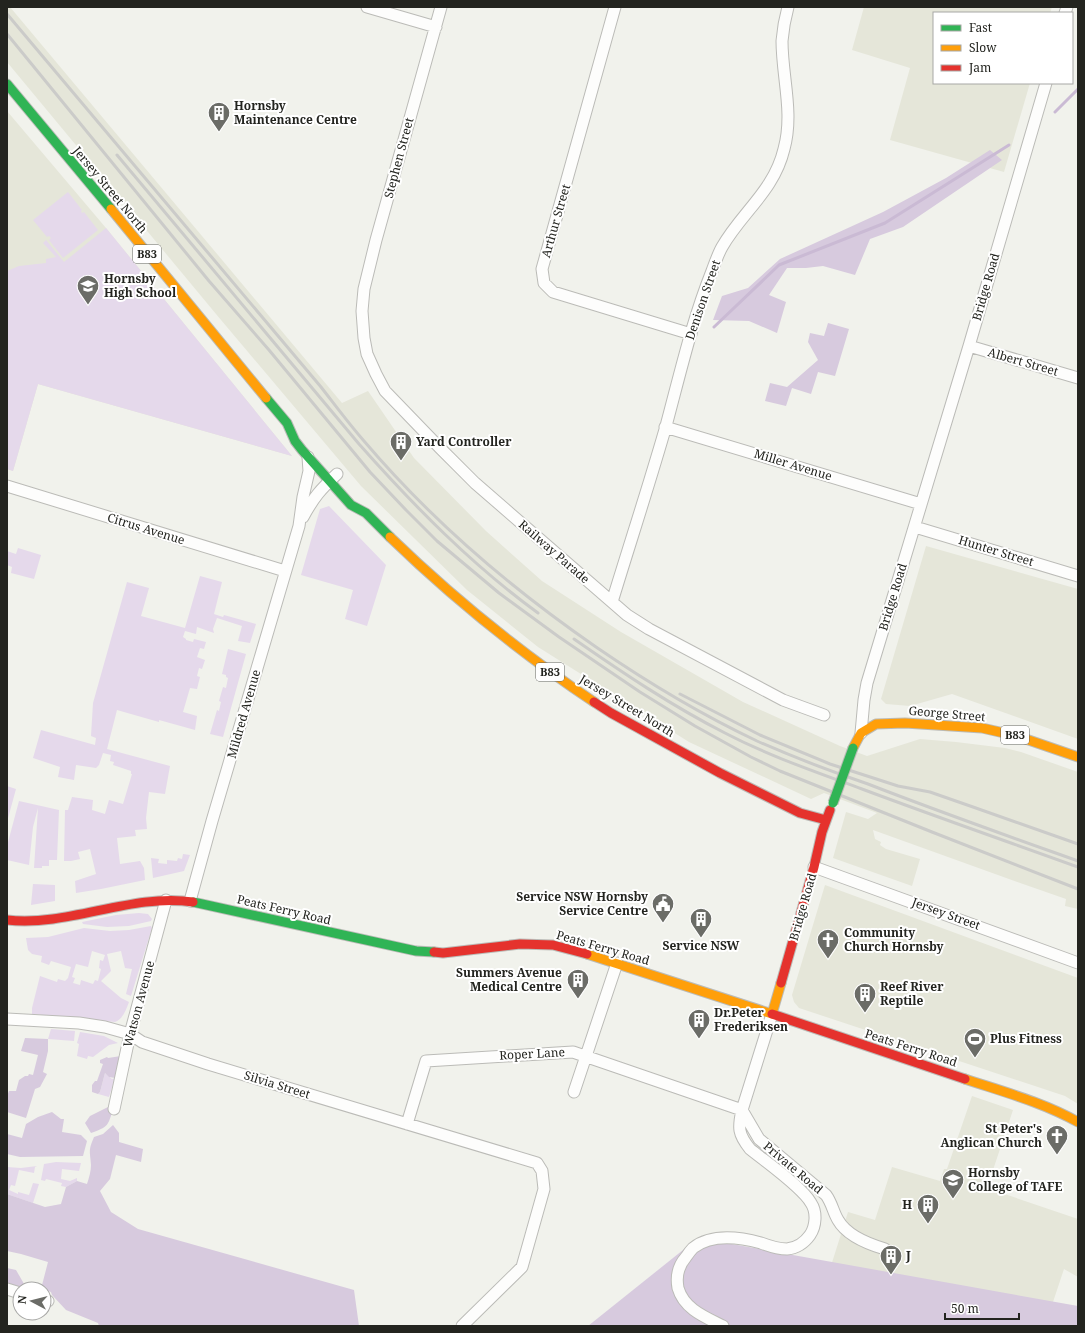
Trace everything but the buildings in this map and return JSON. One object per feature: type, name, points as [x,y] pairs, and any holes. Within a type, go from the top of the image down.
[{"type":"main road","name":"Jersey Street North","points":[[7,84],[287,423],[302,434]]},
{"type":"main road","name":"Jersey Street North","points":[[287,423],[295,441],[308,457],[335,476],[351,505],[366,513],[419,565],[470,610],[524,653],[598,704],[720,773],[800,813],[826,820]]},
{"type":"main road","name":"Jersey Street North","points":[[359,499],[366,513]]},
{"type":"main road","name":"George Street","points":[[861,733],[876,724],[905,723],[982,728],[1017,736],[1078,757]]},
{"type":"main road","name":"Bridge Road","points":[[772,1014],[826,820],[853,748],[861,733]]},
{"type":"main road","name":"Peats Ferry Road","points":[[7,920],[35,921],[138,902],[166,900],[190,901],[416,951],[455,952],[520,944],[543,944],[568,948],[772,1014],[1038,1103],[1056,1110],[1078,1122]]},
{"type":"street","points":[[367,7],[436,27]]},
{"type":"street","name":"Stephen Street","points":[[362,311],[364,289],[371,257],[441,7]]},
{"type":"street","name":"Arthur Street","points":[[615,7],[542,269],[544,283],[553,292],[691,334]]},
{"type":"street","name":"Denison Street","points":[[612,602],[665,427],[691,334],[710,276],[721,248],[765,191],[778,168],[785,148],[788,122],[788,100],[782,43],[788,7]]},
{"type":"street","name":"Bridge Road","points":[[861,733],[867,683],[915,527],[1046,84]]},
{"type":"street","name":"Railway Parade","points":[[362,311],[367,354],[385,391],[475,483],[627,615],[649,630],[783,700],[824,715]]},
{"type":"street","name":"Albert Street","points":[[969,346],[1078,378]]},
{"type":"street","name":"Miller Avenue","points":[[665,427],[921,504]]},
{"type":"street","name":"Mildred Avenue","points":[[190,901],[299,526],[303,497],[309,472],[308,457]]},
{"type":"street","name":"Mildred Avenue","points":[[299,526],[318,492],[335,476]]},
{"type":"street","name":"Citrus Avenue","points":[[7,486],[285,571]]},
{"type":"street","name":"Hunter Street","points":[[915,527],[1078,576]]},
{"type":"street","name":"Jersey Street","points":[[814,867],[1078,963]]},
{"type":"street","name":"Watson Avenue","points":[[114,1110],[130,1034],[166,900]]},
{"type":"street","points":[[574,1092],[587,1057],[617,963]]},
{"type":"street","name":"Bridge Road","points":[[723,1326],[692,1310],[680,1296],[677,1284],[678,1271],[682,1261],[693,1248],[709,1239],[728,1238],[745,1239],[778,1248],[788,1249],[798,1246],[806,1240],[812,1232],[815,1222],[811,1203],[804,1194],[750,1149],[744,1141],[739,1126],[742,1110],[772,1014]]},
{"type":"street","name":"Silvia Street","points":[[7,1019],[79,1023],[105,1027],[130,1034],[142,1042],[174,1053],[537,1163],[542,1171],[544,1189],[522,1267],[462,1326]]},
{"type":"street","name":"Roper Lane","points":[[407,1124],[426,1061],[573,1052],[742,1110]]},
{"type":"street","name":"Private Road","points":[[742,1110],[759,1139],[826,1195],[831,1202],[837,1219],[842,1225],[867,1244],[884,1249]]},
{"type":"shaded area","points":[[7,7],[10,7],[342,403],[368,391],[414,458],[486,531],[542,581],[621,632],[743,702],[840,746],[867,756],[920,739],[1005,748],[1078,772],[1078,909],[1065,906],[1066,899],[873,830],[875,839],[881,842],[880,845],[886,849],[920,859],[912,886],[833,858],[846,812],[868,819],[877,813],[824,793],[811,799],[689,742],[538,647],[467,590],[361,486],[7,62]]},
{"type":"shaded area","points":[[864,7],[1052,7],[1050,12],[933,12],[933,84],[1030,84],[1004,172],[890,140],[910,68],[852,50]]},
{"type":"shaded area","name":"Hornsby High School","points":[[7,111],[106,228],[292,456],[38,384],[13,471],[7,469]]},
{"type":"shaded area","points":[[990,150],[1002,160],[903,227],[870,239],[855,275],[823,266],[787,268],[769,295],[786,302],[777,333],[749,321],[713,320],[722,296],[748,288],[780,259],[883,212],[946,178]]},
{"type":"shaded area","points":[[68,192],[82,210],[82,213],[84,212],[98,230],[63,258],[49,240],[51,238],[49,236],[47,237],[33,220]]},
{"type":"shaded area","name":"Hornsby High School","points":[[106,228],[292,456],[38,384],[13,471],[7,469],[7,271],[19,266],[46,263],[46,259],[56,257],[43,243],[46,240],[64,262]]},
{"type":"shaded area","points":[[828,323],[849,329],[835,376],[818,372],[811,394],[792,388],[786,406],[765,401],[770,383],[787,387],[818,360],[808,342],[810,333],[824,336]]},
{"type":"shaded area","points":[[329,506],[386,565],[367,626],[345,619],[353,590],[301,575],[320,509]]},
{"type":"shaded area","points":[[926,546],[1078,589],[1078,739],[952,694],[910,706],[886,704],[881,699]]},
{"type":"shaded area","points":[[18,548],[41,555],[34,579],[11,573],[12,567],[7,565],[7,551],[16,554]]},
{"type":"shaded area","points":[[200,576],[222,582],[214,614],[223,617],[224,615],[256,624],[250,643],[238,641],[242,626],[217,618],[213,629],[214,633],[197,627],[196,634],[185,631],[183,637],[186,640],[193,642],[194,639],[206,642],[204,649],[200,648],[197,657],[205,660],[202,669],[199,668],[197,676],[200,677],[197,689],[190,688],[183,712],[197,716],[195,730],[117,710],[107,749],[170,766],[165,794],[149,792],[146,818],[147,829],[135,830],[136,836],[117,838],[120,864],[140,861],[144,868],[145,880],[76,893],[75,881],[96,874],[90,849],[78,852],[80,859],[64,861],[65,810],[68,810],[72,797],[93,800],[92,810],[105,814],[109,800],[123,804],[132,774],[131,771],[113,765],[114,762],[110,761],[111,755],[103,753],[99,765],[96,768],[76,765],[74,780],[58,777],[60,767],[33,758],[41,730],[95,745],[96,738],[91,736],[93,703],[127,582],[149,588],[141,616],[185,628]]},
{"type":"shaded area","points":[[228,649],[246,654],[223,737],[210,734],[217,710],[219,711],[221,702],[219,701],[223,687],[226,688],[228,678],[226,675],[222,674]]},
{"type":"shaded area","points":[[7,786],[16,789],[7,822]]},
{"type":"shaded area","points":[[19,801],[59,810],[57,860],[49,860],[49,866],[34,868],[38,808],[33,827],[29,865],[7,860],[7,846]]},
{"type":"shaded area","points":[[183,854],[190,855],[184,871],[153,878],[151,858],[159,859],[158,863],[167,864],[167,860],[177,861],[178,858],[182,859]]},
{"type":"shaded area","points":[[33,884],[55,885],[55,901],[31,905]]},
{"type":"shaded area","points":[[825,885],[1078,978],[1078,1104],[1065,1096],[799,1008],[794,1002],[792,995]]},
{"type":"shaded area","points":[[139,913],[148,914],[152,919],[151,921],[129,926],[107,927],[83,924],[82,922],[116,915]]},
{"type":"shaded area","points":[[151,926],[152,928],[131,996],[126,994],[132,969],[125,968],[121,951],[107,954],[111,971],[101,981],[121,998],[129,1002],[124,1014],[118,1021],[115,1022],[32,1014],[32,1008],[40,976],[57,982],[58,979],[65,981],[68,978],[71,967],[51,961],[49,965],[41,962],[42,956],[32,954],[28,950],[26,938],[48,937],[84,928],[110,931],[129,930]],"holes":[[[92,951],[105,955],[103,961],[100,960],[99,968],[101,969],[98,981],[95,980],[93,984],[81,980],[80,985],[73,983],[75,978],[72,977],[76,964],[88,967]]]},
{"type":"shaded area","points":[[51,1029],[75,1031],[74,1041],[48,1039]]},
{"type":"shaded area","points":[[80,1032],[104,1036],[118,1043],[109,1045],[93,1057],[88,1056],[87,1059],[77,1056],[79,1044],[77,1043]]},
{"type":"shaded area","points":[[25,1038],[48,1039],[48,1051],[43,1072],[47,1074],[40,1087],[35,1089],[26,1118],[7,1112],[7,1096],[9,1091],[16,1091],[19,1080],[25,1076],[28,1076],[29,1074],[33,1075],[38,1055],[21,1051]]},
{"type":"shaded area","points":[[121,1056],[115,1078],[109,1077],[105,1073],[100,1092],[98,1094],[92,1092],[92,1085],[95,1081],[97,1081],[103,1064],[100,1063],[100,1060],[107,1057]]},
{"type":"shaded area","points":[[105,1073],[112,1079],[115,1078],[109,1097],[98,1094],[100,1092]]},
{"type":"shaded area","name":"Hornsby College of TAFE","points":[[972,1096],[1013,1110],[987,1188],[1078,1219],[1078,1277],[1064,1269],[1045,1326],[823,1291],[848,1212],[875,1220],[892,1167],[940,1181],[944,1169],[947,1169]]},
{"type":"shaded area","points":[[108,1107],[113,1109],[110,1119],[104,1127],[91,1133],[85,1123],[90,1116]]},
{"type":"shaded area","points":[[52,1112],[61,1119],[64,1119],[62,1132],[81,1135],[87,1141],[83,1156],[20,1157],[7,1154],[7,1134],[22,1138],[26,1124],[38,1117]]},
{"type":"shaded area","points":[[113,1125],[119,1133],[119,1142],[143,1149],[141,1162],[116,1155],[110,1179],[100,1191],[111,1212],[138,1229],[354,1290],[359,1326],[99,1326],[98,1323],[66,1310],[52,1295],[52,1281],[43,1281],[48,1262],[7,1251],[7,1194],[45,1207],[61,1204],[66,1187],[77,1181],[87,1184],[91,1167],[90,1148],[94,1137],[103,1134]]},
{"type":"shaded area","points":[[56,1162],[81,1163],[79,1171],[62,1169],[61,1179],[70,1181],[77,1178],[77,1181],[66,1187],[61,1186],[62,1183],[46,1179],[45,1181],[41,1180],[44,1164]]},
{"type":"shaded area","points":[[37,1166],[35,1167],[34,1173],[19,1170],[15,1186],[11,1185],[9,1190],[18,1194],[18,1192],[29,1195],[33,1183],[39,1184],[33,1203],[7,1194],[7,1167],[21,1168]]},
{"type":"shaded area","points":[[698,1238],[1078,1306],[1078,1326],[588,1326]]},
{"type":"shaded area","points":[[7,1268],[16,1270],[22,1281],[12,1281],[12,1287],[7,1285]]},
{"type":"waterway","points":[[1055,112],[1078,89]]},
{"type":"waterway","points":[[714,327],[779,265],[885,223],[1009,145]]},
{"type":"railway","points":[[7,14],[321,387],[358,435],[444,526],[502,577],[564,624],[635,673],[694,709],[757,741],[826,769],[1078,861]]},
{"type":"railway","points":[[7,34],[209,281],[269,350],[370,472],[437,541],[499,593],[559,637],[640,692],[695,726],[751,757],[780,771],[1078,889]]},
{"type":"railway","points":[[117,155],[359,444],[401,490],[467,555],[538,613]]},
{"type":"railway","points":[[574,639],[629,677],[705,723],[758,749],[916,809],[1078,867]]},
{"type":"railway","points":[[680,694],[760,735],[830,764],[898,786],[930,792],[1078,844]]},
{"type":"traffic: fast","points":[[7,84],[111,209]]},
{"type":"traffic: fast","points":[[266,398],[287,423],[295,441],[302,450],[351,505],[366,513],[390,537]]},
{"type":"traffic: fast","points":[[833,803],[853,748]]},
{"type":"traffic: fast","points":[[193,902],[416,951],[434,952]]},
{"type":"traffic: slow","points":[[111,209],[266,398]]},
{"type":"traffic: slow","points":[[390,537],[438,582],[488,624],[540,664],[594,702]]},
{"type":"traffic: slow","points":[[853,748],[861,733],[876,724],[905,723],[982,728],[1017,736],[1078,757]]},
{"type":"traffic: slow","points":[[587,954],[772,1014],[781,983]]},
{"type":"traffic: slow","points":[[965,1079],[1037,1103],[1078,1122]]},
{"type":"traffic: jam","points":[[594,702],[611,713],[720,773],[800,813],[826,820]]},
{"type":"traffic: jam","points":[[781,983],[814,867],[822,832],[830,810]]},
{"type":"traffic: jam","points":[[7,920],[30,921],[54,919],[146,902],[170,900],[193,902]]},
{"type":"traffic: jam","points":[[434,952],[443,953],[520,944],[553,945],[587,954]]},
{"type":"traffic: jam","points":[[772,1014],[965,1079]]},
{"type":"place","name":"Hornsby Maintenance Centre","points":[[219,132]]},
{"type":"place","name":"Hornsby High School","points":[[88,306]]},
{"type":"place","name":"Yard Controller","points":[[401,462]]},
{"type":"place","name":"Service NSW Hornsby Service Centre","points":[[663,924]]},
{"type":"place","name":"Service NSW","points":[[701,938]]},
{"type":"place","name":"Community Church Hornsby","points":[[828,960]]},
{"type":"place","name":"Summers Avenue Medical Centre","points":[[578,1000]]},
{"type":"place","name":"Reef River Reptile","points":[[865,1014]]},
{"type":"place","name":"Dr.Peter Frederiksen","points":[[699,1040]]},
{"type":"place","name":"Plus Fitness","points":[[975,1058]]},
{"type":"place","name":"St Peter's Anglican Church","points":[[1057,1156]]},
{"type":"place","name":"Hornsby College of TAFE","points":[[953,1200]]},
{"type":"place","name":"H","points":[[928,1224]]},
{"type":"place","name":"J","points":[[891,1276]]}]
